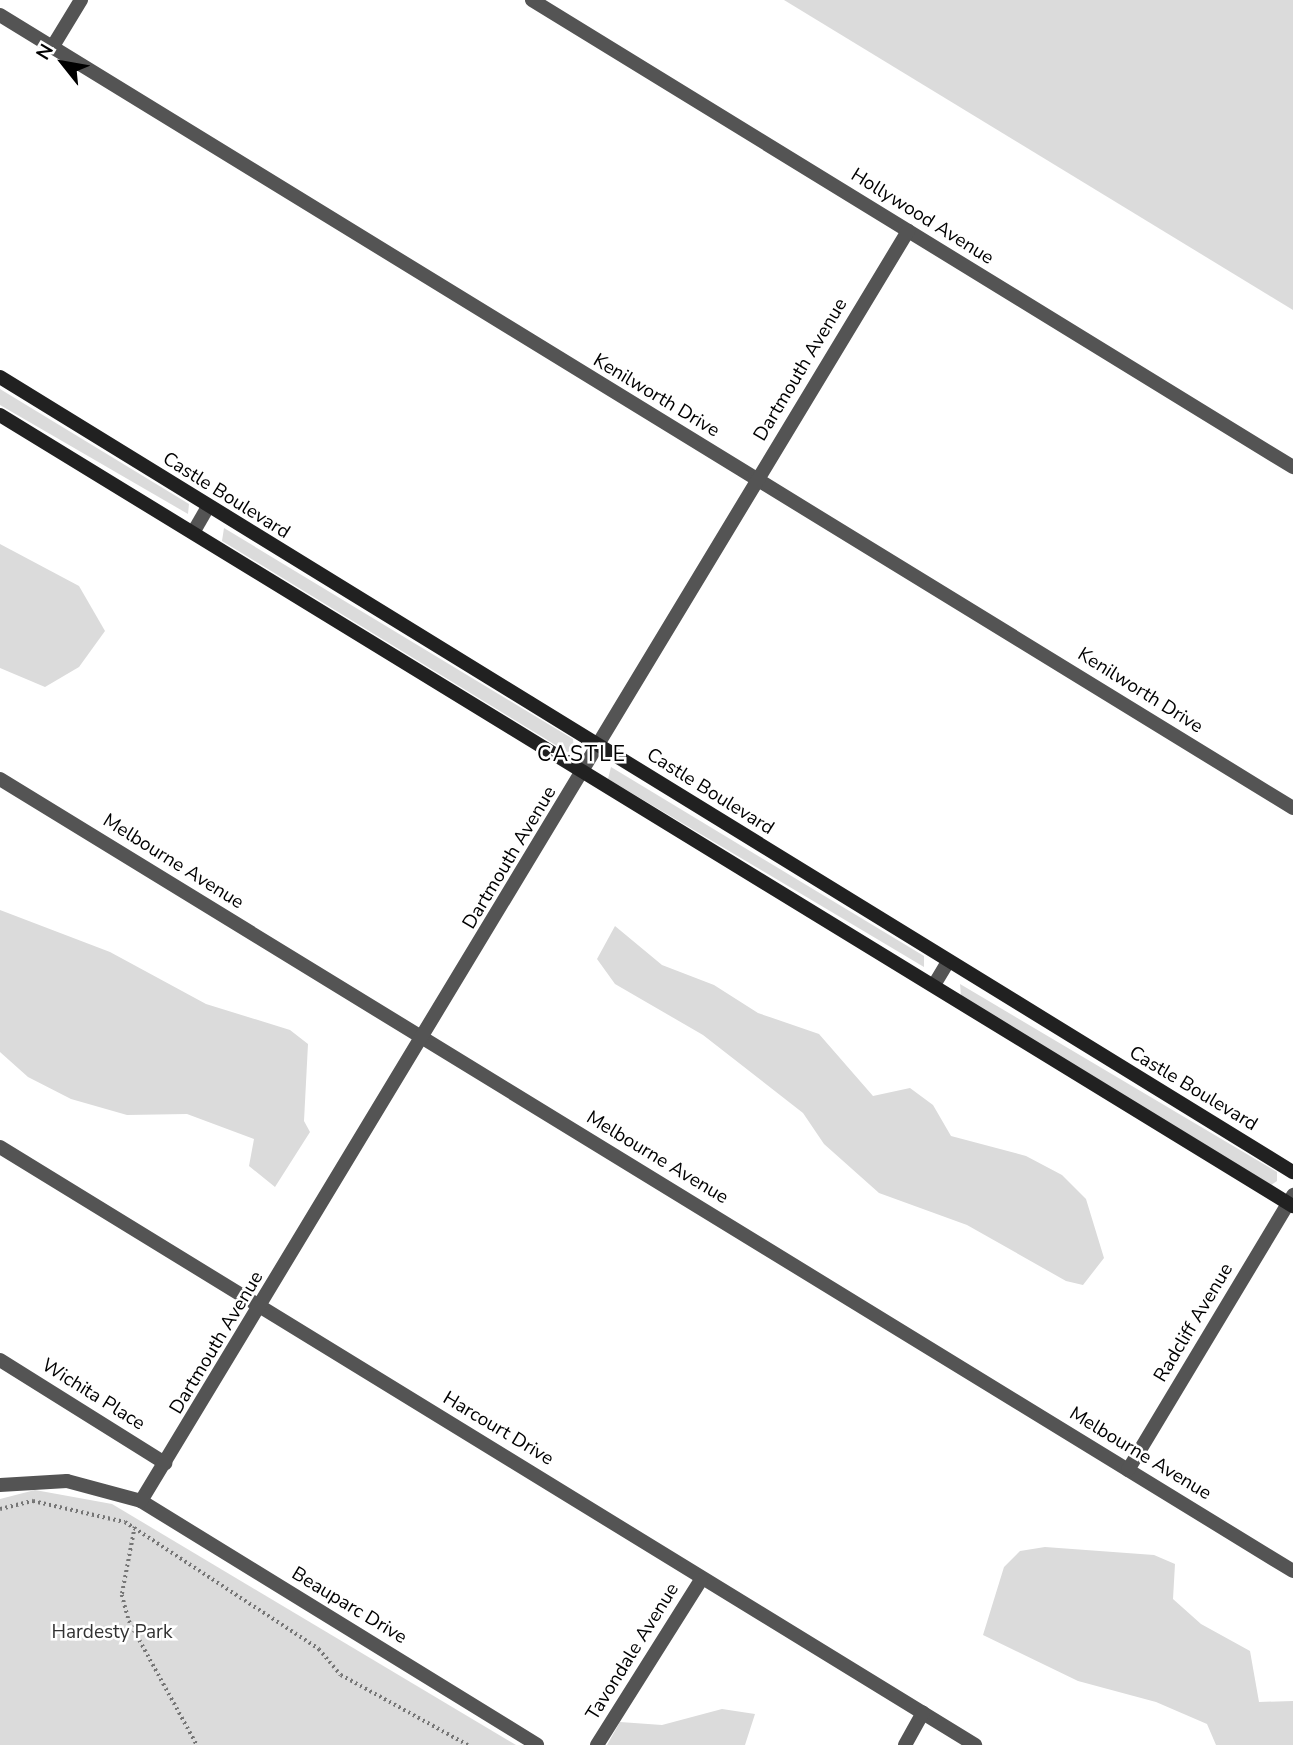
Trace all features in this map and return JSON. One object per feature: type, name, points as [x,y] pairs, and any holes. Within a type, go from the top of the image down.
[{"type":"street","points":[[53,46],[81,0]]},
{"type":"street","name":"Hollywood Avenue","points":[[531,0],[1293,467]]},
{"type":"street","name":"Kenilworth Drive","points":[[0,15],[1293,808]]},
{"type":"street","name":"Dartmouth Avenue","points":[[141,1501],[425,1037],[756,480],[908,231]]},
{"type":"street","name":"Castle Boulevard","points":[[0,377],[1293,1172]]},
{"type":"street","points":[[0,415],[1291,1202]]},
{"type":"street","points":[[194,531],[208,507]]},
{"type":"street","name":"Melbourne Avenue","points":[[0,779],[1293,1571]]},
{"type":"street","points":[[934,985],[948,961]]},
{"type":"street","name":"Harcourt Drive","points":[[0,1147],[701,1580],[975,1745]]},
{"type":"street","name":"Radcliff Avenue","points":[[1128,1470],[1291,1202]]},
{"type":"street","name":"Wichita Place","points":[[0,1360],[165,1462]]},
{"type":"street","name":"Beauparc Drive","points":[[0,1485],[67,1481],[141,1501],[537,1745]]},
{"type":"street","name":"Tavondale Avenue","points":[[597,1745],[701,1580]]},
{"type":"street","points":[[905,1745],[923,1713]]},
{"type":"path","points":[[0,1509],[33,1501],[110,1515],[135,1527],[319,1649],[341,1675],[468,1745]]},
{"type":"path","points":[[135,1527],[122,1595],[129,1621],[197,1745]]},
{"type":"green space","points":[[784,0],[1293,0],[1293,310]]},
{"type":"green space","points":[[0,389],[189,504],[188,514],[0,405]]},
{"type":"green space","points":[[224,528],[573,739],[574,750],[567,752],[222,541]]},
{"type":"green space","points":[[0,544],[79,586],[105,631],[79,667],[45,687],[0,668]]},
{"type":"green space","points":[[611,767],[924,956],[924,967],[608,779]]},
{"type":"green space","points":[[0,910],[110,952],[206,1004],[290,1030],[308,1044],[304,1121],[310,1132],[275,1187],[249,1166],[254,1139],[187,1114],[127,1115],[71,1099],[28,1077],[0,1052]]},
{"type":"green space","points":[[615,926],[662,965],[714,985],[758,1013],[819,1034],[873,1096],[910,1088],[933,1105],[951,1136],[1026,1156],[1062,1175],[1086,1199],[1104,1258],[1083,1285],[1066,1281],[967,1225],[879,1193],[824,1144],[803,1113],[703,1035],[615,984],[597,959]]},
{"type":"green space","points":[[960,984],[1277,1172],[1277,1181],[1271,1185],[961,996]]},
{"type":"green space","name":"Hardesty Park","points":[[35,1490],[112,1504],[516,1745],[0,1745],[0,1499]]},
{"type":"green space","points":[[1045,1547],[1154,1555],[1175,1564],[1173,1599],[1201,1624],[1250,1651],[1259,1702],[1293,1701],[1293,1745],[1216,1745],[1207,1724],[1156,1702],[1078,1681],[983,1635],[1004,1567],[1020,1551]]},
{"type":"green space","points":[[722,1709],[755,1714],[745,1745],[607,1745],[620,1722],[662,1725]]},
{"type":"district","name":"CASTLE","points":[[582,754]]}]
